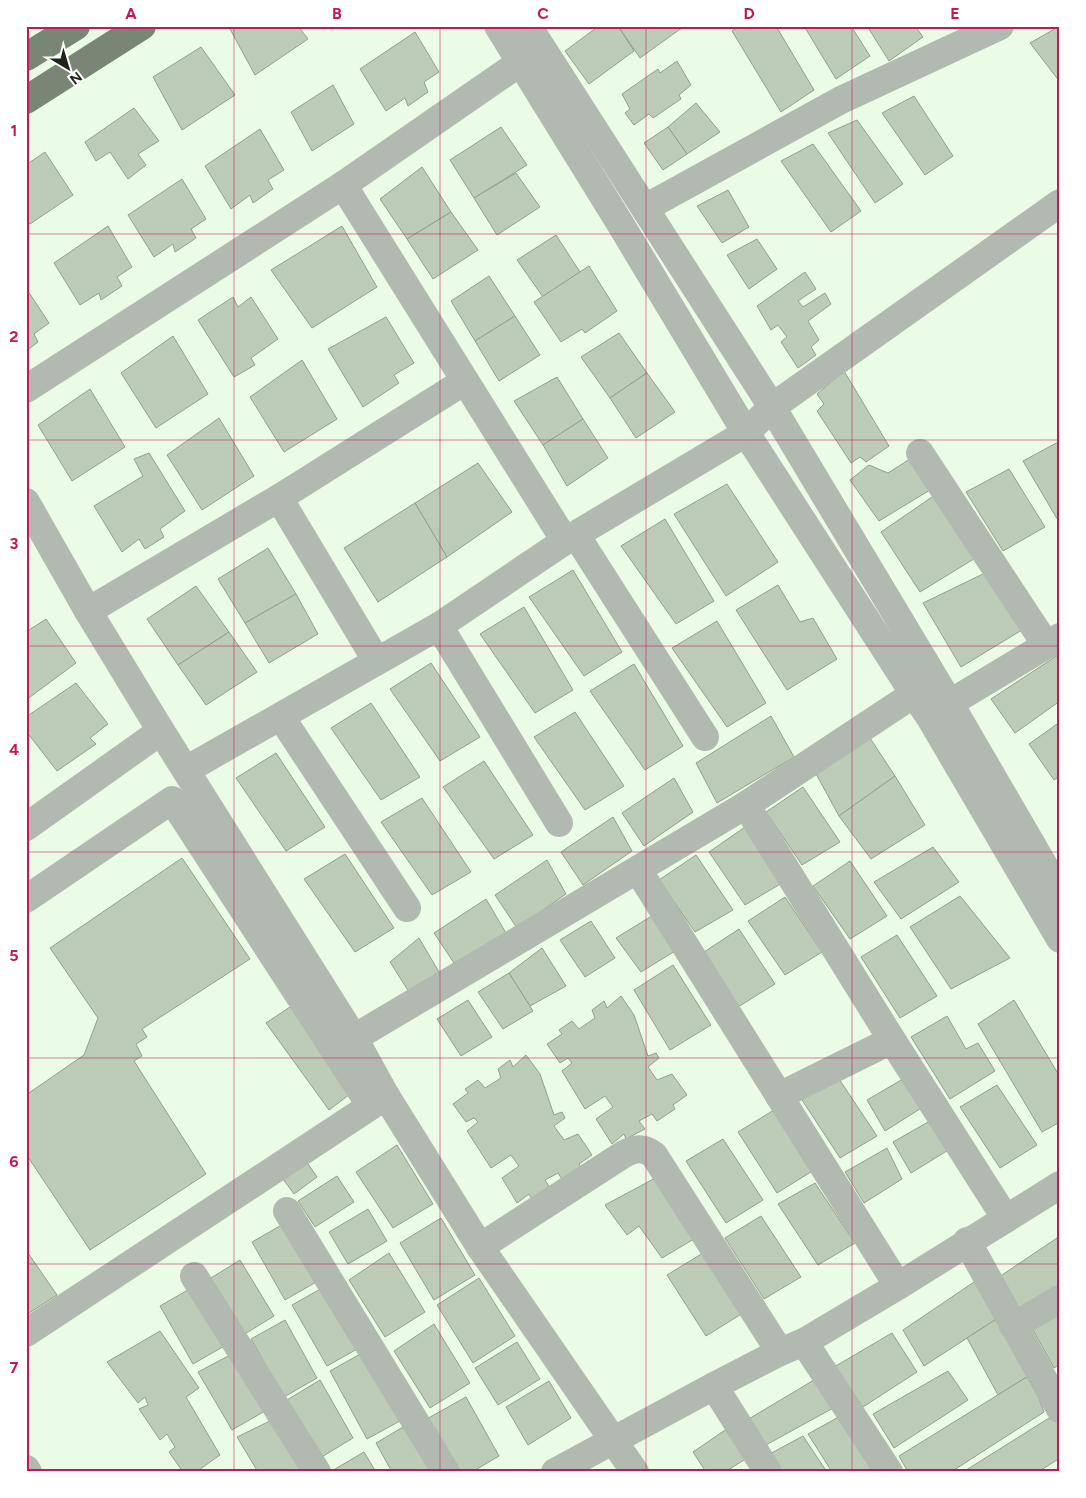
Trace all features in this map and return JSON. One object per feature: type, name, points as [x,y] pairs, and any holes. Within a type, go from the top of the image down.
[{"type":"main road","points":[[26,57],[76,26]]},
{"type":"main road","points":[[26,100],[142,26]]},
{"type":"street","points":[[498,26],[746,433],[1060,893]]},
{"type":"street","points":[[645,208],[841,100],[1000,26]]},
{"type":"street","points":[[26,389],[343,185],[519,63],[533,32]]},
{"type":"street","points":[[533,32],[772,407],[931,704],[1060,939]]},
{"type":"street","points":[[343,185],[465,381],[705,737]]},
{"type":"street","points":[[186,770],[281,717],[376,660],[439,626],[571,538],[746,433],[772,407],[1060,202]]},
{"type":"street","points":[[88,611],[279,498],[465,381]]},
{"type":"street","points":[[354,1038],[746,805],[931,704],[1053,641],[920,453]]},
{"type":"street","points":[[279,498],[376,660]]},
{"type":"street","points":[[29,514],[161,731],[354,1038],[378,1100]]},
{"type":"street","points":[[439,626],[559,823]]},
{"type":"street","points":[[281,717],[407,908]]},
{"type":"street","points":[[26,827],[161,731]]},
{"type":"street","points":[[26,900],[172,800],[635,1472]]},
{"type":"street","points":[[746,805],[1006,1219]]},
{"type":"street","points":[[638,870],[898,1286]]},
{"type":"street","points":[[779,1096],[892,1040]]},
{"type":"street","points":[[26,1334],[378,1100]]},
{"type":"street","points":[[480,1247],[624,1154],[634,1149],[645,1148],[654,1155],[792,1347],[889,1472]]},
{"type":"street","points":[[555,1472],[714,1386],[792,1347],[898,1286],[1060,1184]]},
{"type":"street","points":[[287,1211],[446,1472]]},
{"type":"street","points":[[967,1242],[1060,1409]]},
{"type":"street","points":[[194,1276],[317,1472]]},
{"type":"street","points":[[1013,1326],[1060,1299]]},
{"type":"street","points":[[714,1386],[768,1472]]},
{"type":"building","points":[[234,26],[298,26],[308,39],[255,75],[230,29]]},
{"type":"building","points":[[599,26],[618,26],[634,51],[589,84],[565,51]]},
{"type":"building","points":[[618,26],[683,26],[683,27],[640,58]]},
{"type":"building","points":[[740,26],[776,26],[814,90],[781,112],[732,31]]},
{"type":"building","points":[[804,26],[851,26],[870,56],[836,79]]},
{"type":"building","points":[[867,26],[915,26],[923,37],[889,61]]},
{"type":"building","points":[[1060,26],[1060,82],[1030,43]]},
{"type":"building","points":[[415,32],[439,72],[424,82],[428,92],[408,106],[405,98],[386,111],[360,69]]},
{"type":"building","points":[[201,47],[235,95],[182,130],[153,77]]},
{"type":"building","points":[[677,61],[691,85],[679,95],[681,99],[653,118],[649,114],[634,125],[625,113],[630,109],[622,94],[658,69],[660,73]]},
{"type":"building","points":[[333,85],[354,124],[312,151],[291,112]]},
{"type":"building","points":[[914,96],[953,156],[925,175],[882,113]]},
{"type":"building","points":[[696,103],[720,132],[687,154],[668,127]]},
{"type":"building","points":[[134,108],[159,141],[138,154],[146,165],[128,179],[110,152],[96,161],[85,142]]},
{"type":"building","points":[[857,120],[903,184],[875,203],[828,133]]},
{"type":"building","points":[[501,127],[527,165],[474,198],[450,160]]},
{"type":"building","points":[[668,127],[687,154],[663,170],[644,143]]},
{"type":"building","points":[[260,129],[284,170],[268,180],[273,189],[253,203],[250,195],[231,209],[205,166]]},
{"type":"building","points":[[813,144],[861,211],[831,232],[781,161]]},
{"type":"building","points":[[45,152],[73,195],[30,224],[26,219],[26,165]]},
{"type":"building","points":[[422,167],[451,212],[407,239],[380,199]]},
{"type":"building","points":[[516,173],[540,207],[497,235],[474,198]]},
{"type":"building","points":[[182,179],[206,219],[191,229],[196,238],[175,252],[173,244],[154,257],[128,215]]},
{"type":"building","points":[[728,190],[749,227],[722,243],[697,206]]},
{"type":"building","points":[[451,212],[478,250],[433,279],[407,239]]},
{"type":"building","points":[[108,226],[132,267],[117,277],[122,286],[101,300],[99,293],[80,305],[54,263]]},
{"type":"building","points":[[342,226],[377,287],[312,328],[271,270]]},
{"type":"building","points":[[556,235],[580,272],[543,297],[517,260]]},
{"type":"building","points":[[757,239],[777,269],[749,289],[727,255]]},
{"type":"building","points":[[589,266],[617,311],[585,333],[582,329],[561,342],[534,302]]},
{"type":"building","points":[[805,272],[816,289],[798,301],[803,307],[825,293],[831,304],[808,321],[819,340],[811,347],[816,355],[798,368],[781,342],[787,337],[778,325],[771,330],[757,306]]},
{"type":"building","points":[[489,276],[515,316],[475,341],[451,301]]},
{"type":"building","points":[[26,288],[49,323],[34,334],[38,342],[26,351]]},
{"type":"building","points":[[233,297],[238,307],[251,297],[278,339],[251,358],[255,365],[234,377],[198,320]]},
{"type":"building","points":[[515,316],[540,355],[499,381],[475,341]]},
{"type":"building","points":[[386,317],[414,363],[394,375],[399,383],[363,407],[328,349]]},
{"type":"building","points":[[619,333],[647,373],[610,398],[581,357]]},
{"type":"building","points":[[173,336],[208,394],[156,428],[121,373]]},
{"type":"building","points":[[302,360],[337,419],[284,452],[250,397]]},
{"type":"building","points":[[844,371],[889,446],[866,462],[860,457],[851,463],[817,411],[824,404],[817,394]]},
{"type":"building","points":[[647,373],[675,412],[636,438],[610,398]]},
{"type":"building","points":[[557,377],[583,419],[543,445],[514,401]]},
{"type":"building","points":[[90,389],[125,447],[72,481],[38,425]]},
{"type":"building","points":[[219,418],[254,476],[202,510],[167,455]]},
{"type":"building","points":[[583,419],[608,458],[567,486],[543,445]]},
{"type":"building","points":[[1060,441],[1060,521],[1059,522],[1023,461]]},
{"type":"building","points":[[149,453],[185,511],[160,529],[164,537],[145,549],[139,539],[122,552],[94,506],[143,476],[134,459]]},
{"type":"building","points":[[910,459],[930,490],[879,521],[850,480],[869,465],[888,473]]},
{"type":"building","points":[[478,463],[512,512],[447,557],[415,503]]},
{"type":"building","points":[[1009,469],[1045,527],[1003,551],[966,492]]},
{"type":"building","points":[[727,484],[778,562],[726,596],[674,514]]},
{"type":"building","points":[[935,495],[977,557],[920,592],[881,532]]},
{"type":"building","points":[[415,503],[447,557],[378,602],[344,548]]},
{"type":"building","points":[[665,519],[714,601],[676,624],[621,546]]},
{"type":"building","points":[[268,548],[296,594],[245,623],[218,579]]},
{"type":"building","points":[[573,570],[622,652],[584,676],[529,597]]},
{"type":"building","points":[[985,573],[1022,630],[961,667],[923,603]]},
{"type":"building","points":[[778,585],[800,622],[813,618],[837,659],[787,690],[736,610]]},
{"type":"building","points":[[196,586],[229,632],[178,665],[147,619]]},
{"type":"building","points":[[296,594],[318,634],[269,663],[245,623]]},
{"type":"building","points":[[524,607],[573,690],[535,713],[480,634]]},
{"type":"building","points":[[46,619],[76,663],[26,700],[26,632]]},
{"type":"building","points":[[717,621],[766,703],[727,727],[672,648]]},
{"type":"building","points":[[229,632],[257,672],[206,705],[178,665]]},
{"type":"building","points":[[1058,655],[1060,658],[1060,701],[1015,733],[991,699]]},
{"type":"building","points":[[431,663],[480,737],[440,761],[390,689]]},
{"type":"building","points":[[634,664],[683,746],[645,770],[590,691]]},
{"type":"building","points":[[76,683],[108,724],[90,738],[96,744],[57,771],[26,731],[26,717]]},
{"type":"building","points":[[371,703],[420,777],[381,800],[331,728]]},
{"type":"building","points":[[575,712],[624,786],[585,810],[534,737]]},
{"type":"building","points":[[771,716],[794,757],[717,803],[696,763]]},
{"type":"building","points":[[1060,722],[1060,776],[1054,780],[1029,744]]},
{"type":"building","points":[[868,735],[895,776],[839,816],[815,772]]},
{"type":"building","points":[[276,753],[325,827],[286,851],[236,778]]},
{"type":"building","points":[[484,761],[533,835],[494,859],[443,787]]},
{"type":"building","points":[[895,776],[925,825],[871,859],[839,816]]},
{"type":"building","points":[[674,778],[693,812],[644,846],[622,813]]},
{"type":"building","points":[[803,787],[840,842],[802,865],[766,812]]},
{"type":"building","points":[[422,798],[471,872],[432,895],[381,822]]},
{"type":"building","points":[[613,817],[632,851],[583,885],[561,852]]},
{"type":"building","points":[[745,827],[782,883],[745,905],[709,852]]},
{"type":"building","points":[[933,847],[959,882],[901,919],[874,882]]},
{"type":"building","points":[[345,854],[394,928],[355,952],[304,879]]},
{"type":"building","points":[[696,855],[733,910],[695,932],[659,880]]},
{"type":"building","points":[[182,858],[250,959],[142,1029],[147,1037],[136,1044],[142,1056],[134,1061],[206,1174],[90,1250],[26,1154],[26,1095],[84,1055],[98,1018],[50,948]]},
{"type":"building","points":[[547,860],[566,894],[517,928],[495,895]]},
{"type":"building","points":[[850,861],[887,916],[850,939],[813,886]]},
{"type":"building","points":[[960,896],[1010,958],[951,989],[910,927]]},
{"type":"building","points":[[785,897],[822,952],[785,975],[748,921]]},
{"type":"building","points":[[486,899],[506,933],[456,966],[434,933]]},
{"type":"building","points":[[655,914],[675,951],[641,972],[616,938]]},
{"type":"building","points":[[591,921],[615,958],[585,977],[560,940]]},
{"type":"building","points":[[739,929],[775,984],[738,1007],[701,954]]},
{"type":"building","points":[[897,935],[937,996],[900,1018],[861,957]]},
{"type":"building","points":[[419,938],[439,972],[409,992],[390,962]]},
{"type":"building","points":[[542,948],[566,986],[530,1006],[509,973]]},
{"type":"building","points":[[673,965],[711,1025],[670,1050],[634,990]]},
{"type":"building","points":[[509,973],[533,1011],[503,1029],[478,992]]},
{"type":"building","points":[[621,996],[634,1015],[648,1056],[656,1053],[659,1058],[648,1067],[657,1080],[672,1074],[687,1095],[673,1105],[675,1109],[657,1121],[652,1114],[639,1121],[645,1129],[626,1139],[624,1134],[612,1144],[596,1119],[613,1107],[605,1096],[585,1109],[562,1071],[572,1063],[568,1058],[560,1063],[547,1044],[562,1034],[559,1030],[572,1021],[579,1029],[595,1018],[592,1010],[604,1001],[607,1008]]},
{"type":"building","points":[[468,1000],[492,1037],[461,1056],[437,1019]]},
{"type":"building","points":[[1014,1000],[1060,1077],[1060,1122],[1042,1132],[978,1024]]},
{"type":"building","points":[[293,1005],[354,1091],[329,1110],[266,1023]]},
{"type":"building","points":[[947,1016],[966,1049],[978,1043],[995,1071],[950,1099],[911,1037]]},
{"type":"building","points":[[526,1055],[540,1074],[554,1115],[562,1112],[565,1118],[554,1126],[564,1140],[578,1134],[592,1155],[579,1164],[581,1168],[563,1181],[558,1173],[545,1180],[550,1188],[532,1199],[529,1194],[517,1203],[502,1178],[519,1166],[511,1155],[491,1168],[467,1131],[478,1122],[474,1118],[466,1122],[453,1104],[468,1093],[465,1089],[478,1080],[485,1088],[501,1078],[498,1069],[510,1060],[513,1067]]},
{"type":"building","points":[[837,1076],[877,1136],[840,1158],[800,1097]]},
{"type":"building","points":[[908,1076],[923,1107],[885,1131],[867,1100]]},
{"type":"building","points":[[997,1085],[1037,1145],[1000,1168],[960,1107]]},
{"type":"building","points":[[774,1110],[814,1170],[777,1193],[738,1132]]},
{"type":"building","points":[[935,1118],[950,1149],[911,1173],[893,1142]]},
{"type":"building","points":[[723,1139],[763,1200],[726,1223],[686,1161]]},
{"type":"building","points":[[397,1145],[433,1204],[393,1228],[356,1172]]},
{"type":"building","points":[[887,1148],[902,1179],[864,1203],[845,1172]]},
{"type":"building","points":[[306,1161],[317,1177],[294,1194],[283,1179]]},
{"type":"building","points":[[337,1176],[354,1202],[315,1227],[298,1201]]},
{"type":"building","points":[[659,1176],[699,1236],[662,1258],[639,1226],[627,1235],[605,1205]]},
{"type":"building","points":[[815,1183],[855,1243],[818,1265],[778,1204]]},
{"type":"building","points":[[368,1209],[387,1241],[348,1264],[329,1232]]},
{"type":"building","points":[[761,1216],[801,1277],[764,1299],[725,1238]]},
{"type":"building","points":[[441,1218],[475,1275],[434,1300],[400,1243]]},
{"type":"building","points":[[285,1223],[318,1281],[285,1300],[252,1242]]},
{"type":"building","points":[[1060,1236],[1060,1287],[1020,1313],[999,1277]]},
{"type":"building","points":[[26,1250],[57,1295],[26,1315]]},
{"type":"building","points":[[389,1253],[425,1312],[385,1337],[349,1280]]},
{"type":"building","points":[[703,1253],[743,1313],[706,1336],[667,1275]]},
{"type":"building","points":[[240,1260],[274,1316],[240,1337],[206,1281]]},
{"type":"building","points":[[479,1278],[515,1336],[473,1363],[437,1305]]},
{"type":"building","points":[[977,1280],[1001,1316],[924,1366],[903,1330]]},
{"type":"building","points":[[193,1287],[226,1345],[193,1364],[160,1306]]},
{"type":"building","points":[[324,1287],[359,1348],[327,1366],[292,1305]]},
{"type":"building","points":[[1060,1309],[1060,1364],[1054,1368],[1032,1328]]},
{"type":"building","points":[[1001,1316],[1030,1375],[998,1395],[967,1338]]},
{"type":"building","points":[[285,1320],[317,1378],[284,1397],[251,1339]]},
{"type":"building","points":[[434,1324],[470,1383],[430,1408],[394,1351]]},
{"type":"building","points":[[160,1331],[199,1388],[186,1397],[220,1455],[196,1472],[183,1472],[169,1452],[175,1447],[167,1434],[160,1440],[139,1409],[148,1405],[145,1397],[138,1403],[107,1362]]},
{"type":"building","points":[[892,1333],[917,1372],[863,1407],[834,1367]]},
{"type":"building","points":[[517,1342],[540,1379],[498,1405],[475,1368]]},
{"type":"building","points":[[362,1353],[400,1421],[367,1439],[330,1371]]},
{"type":"building","points":[[232,1354],[265,1411],[232,1430],[198,1372]]},
{"type":"building","points":[[948,1371],[968,1400],[894,1448],[873,1414]]},
{"type":"building","points":[[1030,1375],[1044,1412],[951,1472],[908,1472],[899,1456]]},
{"type":"building","points":[[819,1377],[837,1406],[764,1446],[747,1420]]},
{"type":"building","points":[[320,1380],[353,1438],[320,1458],[287,1400]]},
{"type":"building","points":[[549,1381],[571,1418],[528,1445],[506,1407]]},
{"type":"building","points":[[466,1397],[499,1456],[472,1472],[454,1472],[425,1420]]},
{"type":"building","points":[[1057,1413],[1060,1421],[1060,1458],[1038,1472],[963,1472]]},
{"type":"building","points":[[844,1414],[879,1472],[832,1472],[808,1434]]},
{"type":"building","points":[[272,1420],[302,1472],[258,1472],[237,1437]]},
{"type":"building","points":[[408,1424],[434,1472],[392,1472],[376,1443]]},
{"type":"building","points":[[731,1426],[752,1455],[725,1472],[706,1472],[693,1452]]},
{"type":"building","points":[[803,1436],[827,1472],[776,1472],[766,1456]]},
{"type":"building","points":[[364,1452],[376,1472],[337,1472],[335,1469]]}]
